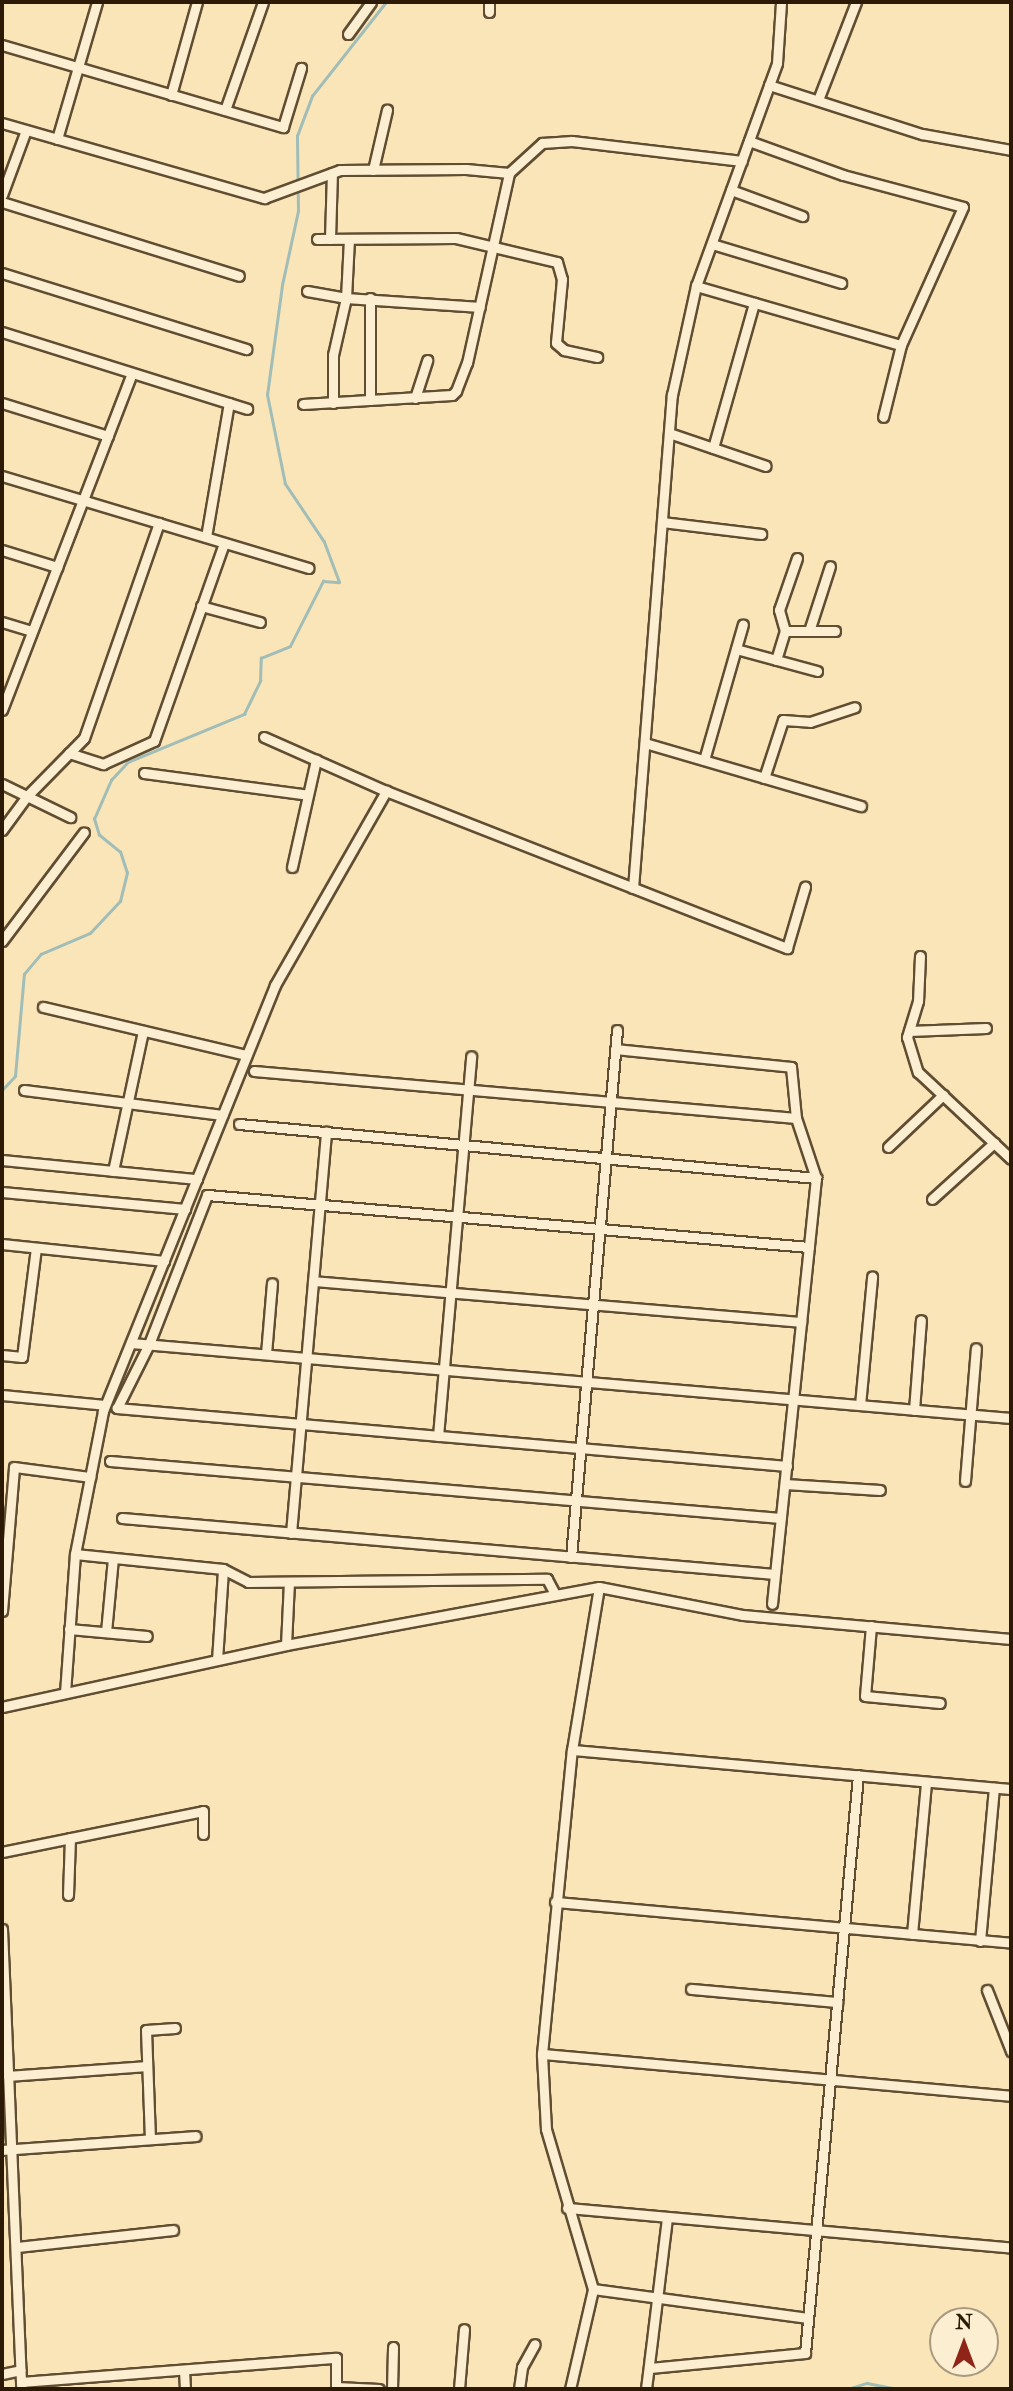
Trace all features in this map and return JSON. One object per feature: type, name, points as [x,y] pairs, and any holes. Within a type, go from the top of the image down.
[{"type":"street","points":[[57,139],[97,2]]},
{"type":"street","points":[[171,94],[197,2]]},
{"type":"street","points":[[225,110],[263,2]]},
{"type":"street","points":[[348,34],[371,2]]},
{"type":"street","points":[[633,888],[672,395],[696,286],[769,85],[780,40],[781,2]]},
{"type":"street","points":[[818,100],[856,2]]},
{"type":"street","points":[[2,45],[283,127],[301,68]]},
{"type":"street","points":[[769,85],[922,134],[1011,150]]},
{"type":"street","points":[[373,170],[387,110]]},
{"type":"street","points":[[2,123],[264,198],[332,173],[466,169],[509,173]]},
{"type":"street","points":[[2,195],[26,130]]},
{"type":"street","points":[[303,404],[452,395],[456,391],[480,307],[509,173],[531,150],[554,141],[742,162]]},
{"type":"street","points":[[749,141],[843,175],[963,206],[901,345],[883,417]]},
{"type":"street","points":[[330,239],[332,173]]},
{"type":"street","points":[[731,190],[802,216]]},
{"type":"street","points":[[2,202],[239,276]]},
{"type":"street","points":[[317,239],[456,238],[557,262],[562,279],[556,342],[564,350],[597,357]]},
{"type":"street","points":[[333,403],[334,355],[346,298],[349,239]]},
{"type":"street","points":[[712,244],[841,283]]},
{"type":"street","points":[[2,273],[246,349]]},
{"type":"street","points":[[696,286],[901,345]]},
{"type":"street","points":[[307,291],[346,298],[480,307]]},
{"type":"street","points":[[370,299],[370,400]]},
{"type":"street","points":[[713,448],[754,303]]},
{"type":"street","points":[[2,332],[247,409]]},
{"type":"street","points":[[415,398],[428,360]]},
{"type":"street","points":[[2,710],[5,691],[32,631],[132,373]]},
{"type":"street","points":[[2,403],[107,436]]},
{"type":"street","points":[[206,537],[229,404]]},
{"type":"street","points":[[669,433],[765,466]]},
{"type":"street","points":[[2,475],[308,568]]},
{"type":"street","points":[[662,522],[761,534]]},
{"type":"street","points":[[2,830],[27,796],[84,738],[159,523]]},
{"type":"street","points":[[69,753],[103,764],[154,741],[224,543]]},
{"type":"street","points":[[2,550],[57,567]]},
{"type":"street","points":[[776,660],[785,631],[779,610],[797,558]]},
{"type":"street","points":[[809,631],[830,566]]},
{"type":"street","points":[[201,606],[260,622]]},
{"type":"street","points":[[2,622],[32,631]]},
{"type":"street","points":[[704,760],[743,624]]},
{"type":"street","points":[[785,631],[835,631]]},
{"type":"street","points":[[736,649],[817,671]]},
{"type":"street","points":[[764,778],[783,720],[810,722],[855,707]]},
{"type":"street","points":[[264,737],[386,791],[787,948],[805,887]]},
{"type":"street","points":[[645,743],[861,806]]},
{"type":"street","points":[[292,867],[316,760]]},
{"type":"street","points":[[144,773],[308,795]]},
{"type":"street","points":[[2,784],[70,817]]},
{"type":"street","points":[[65,1693],[75,1554],[105,1405],[275,985],[386,791]]},
{"type":"street","points":[[2,941],[84,832]]},
{"type":"street","points":[[920,956],[918,1000],[909,1031],[918,1072],[1011,1159]]},
{"type":"street","points":[[43,1007],[246,1055]]},
{"type":"street","points":[[909,1031],[986,1028]]},
{"type":"street","points":[[571,1557],[617,1030]]},
{"type":"street","points":[[113,1171],[144,1031]]},
{"type":"street","points":[[615,1049],[791,1067],[796,1118],[816,1178],[772,1604]]},
{"type":"street","points":[[438,1436],[471,1056]]},
{"type":"street","points":[[254,1071],[796,1118]]},
{"type":"street","points":[[24,1090],[222,1115]]},
{"type":"street","points":[[888,1147],[943,1095]]},
{"type":"street","points":[[240,1124],[816,1178]]},
{"type":"street","points":[[291,1533],[326,1132]]},
{"type":"street","points":[[932,1199],[994,1143]]},
{"type":"street","points":[[2,1160],[197,1179]]},
{"type":"street","points":[[2,1192],[185,1209]]},
{"type":"street","points":[[787,1466],[117,1408],[149,1344],[206,1195],[809,1247]]},
{"type":"street","points":[[2,1244],[164,1261]]},
{"type":"street","points":[[2,1355],[22,1357],[36,1248]]},
{"type":"street","points":[[860,1405],[872,1277]]},
{"type":"street","points":[[313,1280],[802,1322]]},
{"type":"street","points":[[266,1354],[272,1283]]},
{"type":"street","points":[[914,1410],[921,1321]]},
{"type":"street","points":[[131,1343],[1011,1418]]},
{"type":"street","points":[[965,1481],[976,1348]]},
{"type":"street","points":[[2,1395],[105,1405]]},
{"type":"street","points":[[110,1461],[781,1518]]},
{"type":"street","points":[[2,1611],[4,1551],[13,1467],[90,1477]]},
{"type":"street","points":[[785,1484],[880,1490]]},
{"type":"street","points":[[122,1518],[775,1574]]},
{"type":"street","points":[[75,1554],[223,1569],[248,1582],[547,1579],[554,1592]]},
{"type":"street","points":[[106,1632],[113,1558]]},
{"type":"street","points":[[217,1660],[223,1569]]},
{"type":"street","points":[[286,1645],[289,1582]]},
{"type":"street","points":[[570,2389],[593,2289],[567,2208],[546,2129],[542,2054],[572,1750],[599,1587]]},
{"type":"street","points":[[2,1707],[286,1645],[554,1592],[599,1587],[743,1615],[1011,1639]]},
{"type":"street","points":[[871,1626],[865,1696],[940,1703]]},
{"type":"street","points":[[69,1629],[147,1636]]},
{"type":"street","points":[[572,1750],[1011,1789]]},
{"type":"street","points":[[650,2368],[805,2353],[858,1775]]},
{"type":"street","points":[[912,1934],[926,1782]]},
{"type":"street","points":[[980,1941],[994,1788]]},
{"type":"street","points":[[2,1852],[203,1811],[202,1834]]},
{"type":"street","points":[[68,1895],[70,1838]]},
{"type":"street","points":[[555,1902],[1011,1943]]},
{"type":"street","points":[[2,1929],[8,2076],[7,2149],[17,2247],[21,2386],[336,2358],[336,2388],[379,2389]]},
{"type":"street","points":[[691,1989],[837,2002]]},
{"type":"street","points":[[987,1990],[1011,2051]]},
{"type":"street","points":[[150,2139],[146,2030],[175,2028]]},
{"type":"street","points":[[542,2054],[1011,2096]]},
{"type":"street","points":[[8,2076],[147,2066]]},
{"type":"street","points":[[7,2149],[195,2136]]},
{"type":"street","points":[[567,2208],[1011,2248]]},
{"type":"street","points":[[646,2389],[660,2298],[667,2217]]},
{"type":"street","points":[[17,2247],[173,2230]]},
{"type":"street","points":[[593,2289],[808,2318]]},
{"type":"street","points":[[459,2389],[464,2329]]},
{"type":"street","points":[[519,2389],[522,2367],[535,2344]]},
{"type":"street","points":[[392,2389],[393,2347]]},
{"type":"street","points":[[2,2374],[21,2370]]},
{"type":"street","points":[[184,2370],[185,2389]]},
{"type":"waterway","points":[[2,1090],[15,1076],[24,974],[41,954],[90,933],[120,901],[127,873],[120,852],[99,835],[94,819],[111,780],[128,762],[244,714],[260,681],[261,658],[290,646],[323,581],[339,582],[324,542],[285,484],[267,395],[282,285],[298,211],[297,136],[312,96],[386,2]]},
{"type":"waterway","points":[[848,2389],[867,2383],[898,2389]]}]
